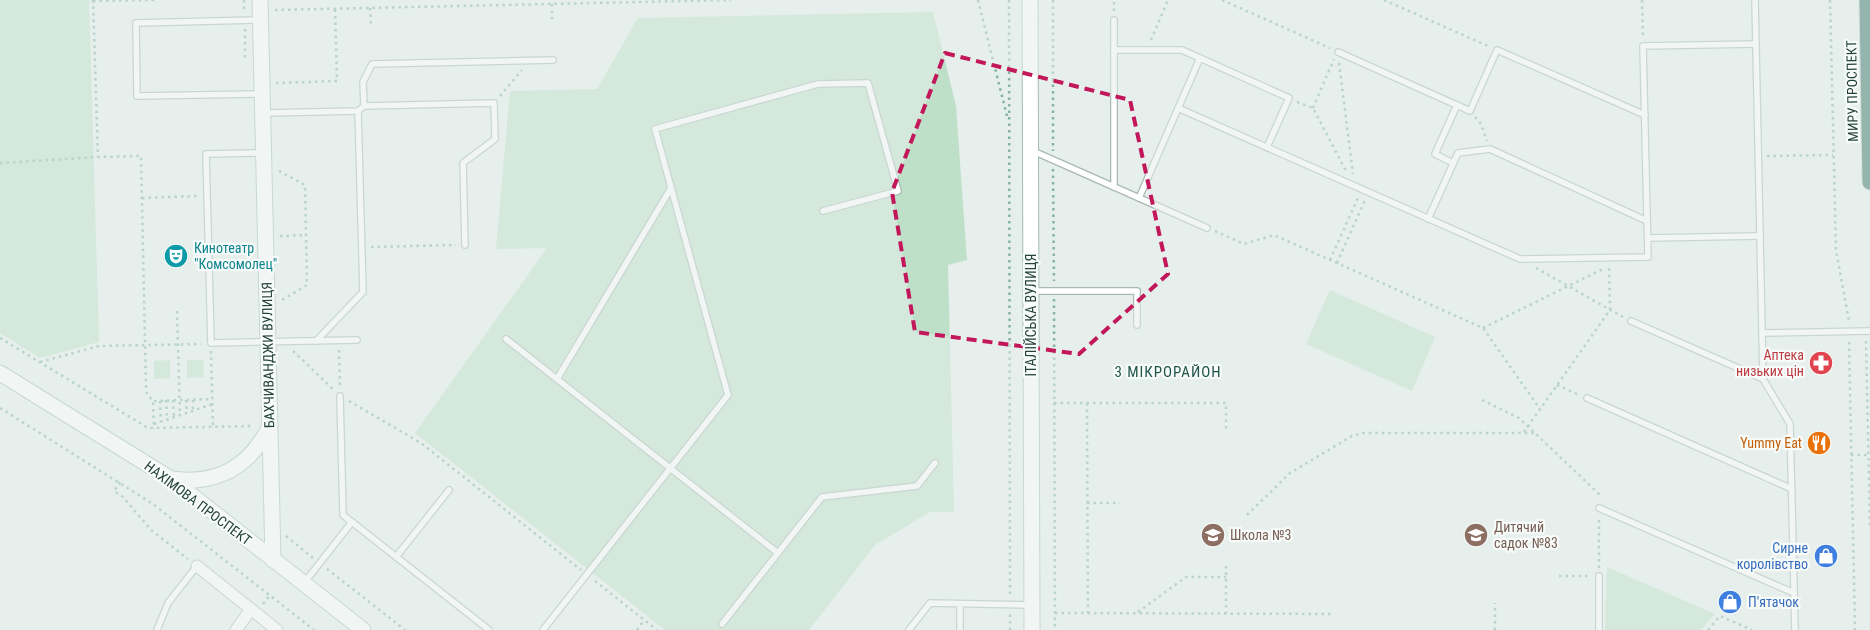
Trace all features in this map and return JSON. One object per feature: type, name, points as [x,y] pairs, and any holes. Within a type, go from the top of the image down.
[{"type":"highway","name":"МИРУ ПРОСПЕКТ","points":[[1867,0],[1870,182]]},
{"type":"street","name":"БАХЧИВАНДЖИ ВУЛИЦЯ","points":[[260,0],[262,114],[275,342],[270,425],[274,560]]},
{"type":"street","name":"ІТАЛІЙСЬКА ВУЛИЦЯ","points":[[1030,0],[1032,630]]},
{"type":"street","name":"НАХІМОВА ПРОСПЕКТ","points":[[0,372],[171,479],[362,630]]},
{"type":"street","points":[[171,479],[188,481],[206,479],[223,474],[238,466],[252,455],[270,425]]},
{"type":"street","points":[[197,566],[277,630]]},
{"type":"street","points":[[236,630],[251,609]]},
{"type":"lane","points":[[1755,0],[1763,379],[1790,424],[1795,630]]},
{"type":"lane","points":[[260,20],[136,23],[138,96],[262,94]]},
{"type":"lane","points":[[1114,20],[1114,187]]},
{"type":"lane","points":[[1178,108],[1520,259],[1648,257],[1644,46],[1756,44]]},
{"type":"lane","points":[[1114,50],[1182,50],[1289,98],[1267,148]]},
{"type":"lane","points":[[1338,52],[1470,110],[1497,50],[1645,115]]},
{"type":"lane","points":[[1139,198],[1200,58]]},
{"type":"lane","points":[[364,106],[363,82],[372,64],[553,60]]},
{"type":"lane","points":[[543,630],[728,395],[655,128],[818,84],[868,83],[898,191],[822,211]]},
{"type":"lane","points":[[262,114],[358,111],[364,106],[494,103],[495,139],[462,163],[464,245]]},
{"type":"lane","points":[[1454,163],[1435,154],[1457,105]]},
{"type":"lane","points":[[316,341],[363,292],[358,111]]},
{"type":"lane","points":[[1428,219],[1458,153],[1490,149],[1647,221]]},
{"type":"lane","points":[[1031,150],[1207,228]]},
{"type":"lane","points":[[264,153],[206,154],[211,343],[357,340]]},
{"type":"lane","points":[[557,379],[671,188]]},
{"type":"lane","points":[[1648,238],[1760,236]]},
{"type":"lane","points":[[1031,291],[1137,291],[1137,325]]},
{"type":"lane","points":[[1631,321],[1763,379]]},
{"type":"lane","points":[[1762,333],[1870,331]]},
{"type":"lane","points":[[506,339],[778,553]]},
{"type":"lane","points":[[340,396],[342,515],[489,630]]},
{"type":"lane","points":[[1587,398],[1792,489]]},
{"type":"lane","points":[[722,624],[822,497],[917,486],[935,463]]},
{"type":"lane","points":[[396,557],[449,490]]},
{"type":"lane","points":[[1599,508],[1794,593]]},
{"type":"lane","points":[[304,583],[352,522]]},
{"type":"lane","points":[[157,630],[168,603],[197,566]]},
{"type":"lane","points":[[1599,576],[1599,630]]},
{"type":"lane","points":[[909,630],[930,603],[1032,605]]},
{"type":"lane","points":[[960,604],[960,630]]},
{"type":"path","points":[[98,157],[93,1],[155,0]]},
{"type":"path","points":[[244,0],[244,11]]},
{"type":"path","points":[[275,10],[731,0]]},
{"type":"path","points":[[978,0],[1009,125]]},
{"type":"path","points":[[1009,0],[1010,630]]},
{"type":"path","points":[[1053,0],[1055,630]]},
{"type":"path","points":[[1146,50],[1168,0]]},
{"type":"path","points":[[1222,0],[1338,52]]},
{"type":"path","points":[[1384,0],[1497,50]]},
{"type":"path","points":[[1642,0],[1644,46]]},
{"type":"path","points":[[1830,0],[1836,250],[1848,322]]},
{"type":"path","points":[[552,4],[552,20]]},
{"type":"path","points":[[370,8],[371,24]]},
{"type":"path","points":[[276,83],[337,81],[335,9]]},
{"type":"path","points":[[1313,108],[1338,52]]},
{"type":"path","points":[[1338,52],[1354,186]]},
{"type":"path","points":[[494,103],[530,61]]},
{"type":"path","points":[[1289,98],[1313,108],[1354,186]]},
{"type":"path","points":[[1481,124],[1490,149]]},
{"type":"path","points":[[1758,156],[1833,155]]},
{"type":"path","points":[[0,163],[141,156],[147,394],[154,400],[212,399]]},
{"type":"path","points":[[279,171],[305,185],[307,285],[282,300]]},
{"type":"path","points":[[1330,260],[1362,189]]},
{"type":"path","points":[[1337,263],[1368,192]]},
{"type":"path","points":[[142,198],[208,196]]},
{"type":"path","points":[[1207,228],[1244,244],[1274,235],[1483,328],[1540,409]]},
{"type":"path","points":[[280,236],[306,235]]},
{"type":"path","points":[[362,248],[464,245]]},
{"type":"path","points":[[219,252],[250,252]]},
{"type":"path","points":[[236,252],[237,264]]},
{"type":"path","points":[[1483,328],[1628,257]]},
{"type":"path","points":[[1520,259],[1631,321]]},
{"type":"path","points":[[219,264],[250,263]]},
{"type":"path","points":[[1524,433],[1610,310],[1609,266]]},
{"type":"path","points":[[177,311],[180,415]]},
{"type":"path","points":[[0,338],[142,426],[154,429],[254,426]]},
{"type":"path","points":[[1866,339],[1870,529]]},
{"type":"path","points":[[339,340],[340,396]]},
{"type":"path","points":[[1849,340],[1855,630]]},
{"type":"path","points":[[275,342],[340,396],[421,443],[657,630]]},
{"type":"path","points":[[40,362],[99,346],[211,343],[213,427]]},
{"type":"path","points":[[1557,385],[1587,398]]},
{"type":"path","points":[[154,400],[154,429]]},
{"type":"path","points":[[160,400],[161,422]]},
{"type":"path","points":[[166,400],[167,420]]},
{"type":"path","points":[[173,400],[174,418]]},
{"type":"path","points":[[186,400],[186,413]]},
{"type":"path","points":[[193,400],[193,411]]},
{"type":"path","points":[[199,400],[200,409]]},
{"type":"path","points":[[206,400],[206,406]]},
{"type":"path","points":[[1482,400],[1519,418],[1600,494]]},
{"type":"path","points":[[1054,403],[1226,403],[1226,432]]},
{"type":"path","points":[[1087,403],[1088,613]]},
{"type":"path","points":[[154,424],[213,404]]},
{"type":"path","points":[[0,408],[153,504],[314,630]]},
{"type":"path","points":[[1246,515],[1290,473],[1352,436],[1363,433],[1535,433]]},
{"type":"path","points":[[1852,455],[1868,455]]},
{"type":"path","points":[[120,482],[114,491],[123,497],[151,530],[197,566]]},
{"type":"path","points":[[1087,504],[1120,503]]},
{"type":"path","points":[[1559,576],[1599,576],[1599,508]]},
{"type":"path","points":[[286,537],[405,630]]},
{"type":"path","points":[[1226,566],[1226,613]]},
{"type":"path","points":[[1137,613],[1186,577],[1226,577]]},
{"type":"path","points":[[1495,603],[1495,630]]},
{"type":"path","points":[[1055,613],[1334,614]]},
{"type":"path","points":[[1708,630],[1720,616],[1752,630]]},
{"type":"path","points":[[637,630],[644,620]]},
{"type":"highlighted area","points":[[945,53],[1130,100],[1168,274],[1079,354],[915,332],[892,192]]},
{"type":"green space","points":[[0,0],[89,0],[99,342],[40,358],[0,333]]},
{"type":"green space","points":[[933,12],[956,106],[967,260],[948,265],[954,512],[930,512],[875,545],[809,630],[665,630],[415,433],[547,248],[496,249],[510,91],[597,89],[638,18]]},
{"type":"green space","points":[[1330,290],[1435,337],[1412,391],[1306,344]]},
{"type":"green space","points":[[170,360],[170,378],[154,379],[154,361]]},
{"type":"green space","points":[[187,360],[203,360],[204,377],[187,378]]},
{"type":"green space","points":[[1607,567],[1715,614],[1701,630],[1605,630]]},
{"type":"place","name":"Кинотеатр \"Комсомолец\"","points":[[176,256]]},
{"type":"place","name":"Аптека низьких цін","points":[[1821,363]]},
{"type":"place","name":"Yummy Eat","points":[[1819,443]]},
{"type":"place","name":"Школа №3","points":[[1213,535]]},
{"type":"place","name":"Дитячий садок №83","points":[[1476,535]]},
{"type":"place","name":"Сирне королівство","points":[[1826,556]]},
{"type":"place","name":"П'ятачок","points":[[1730,602]]},
{"type":"district","name":"3 МІКРОРАЙОН","points":[[1168,372]]}]
